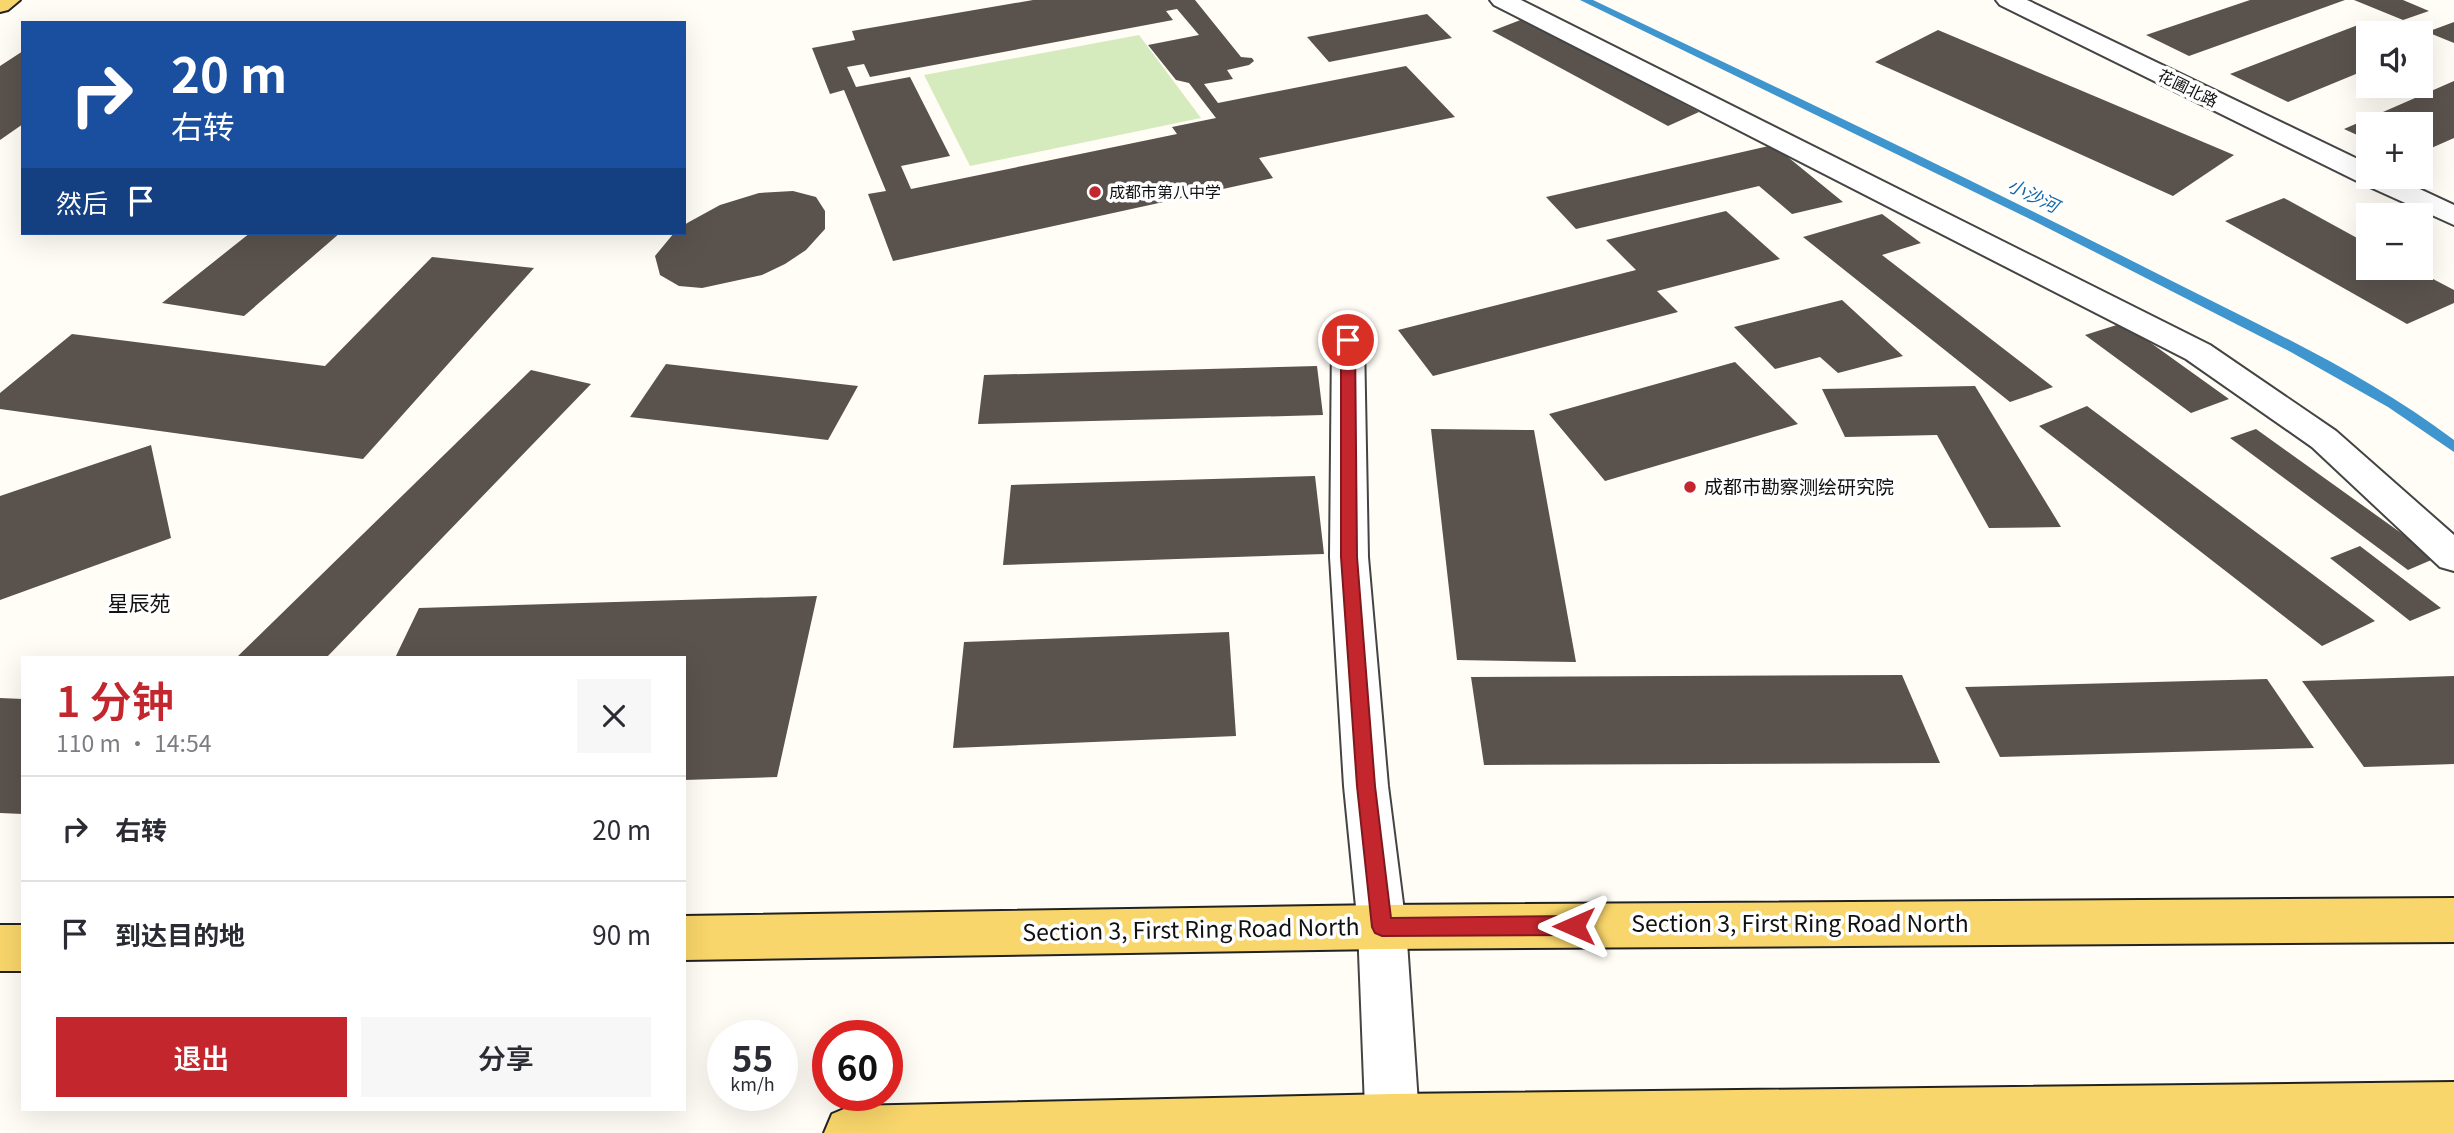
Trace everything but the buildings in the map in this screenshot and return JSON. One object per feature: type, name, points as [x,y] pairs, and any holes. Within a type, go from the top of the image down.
[{"type":"main road","points":[[0,5],[8,0]]},
{"type":"main road","name":"Section 3, First Ring Road North","points":[[686,938],[1382,927],[2454,920]]},
{"type":"main road","points":[[0,948],[21,948]]},
{"type":"main road","points":[[851,1133],[1392,1127],[2454,1108]]},
{"type":"street","points":[[1502,0],[2198,352],[2324,439],[2454,556]]},
{"type":"street","name":"花圃北路","points":[[2008,0],[2356,169]]},
{"type":"street","name":"花圃北路","points":[[2397,189],[2454,216]]},
{"type":"street","points":[[1348,340],[1349,557],[1366,786],[1382,927],[1392,1127]]},
{"type":"green space","points":[[1139,35],[1201,118],[970,166],[924,75]]},
{"type":"waterway","name":"小沙河","points":[[1585,0],[1966,183],[2294,348],[2393,403],[2454,447]]},
{"type":"place","name":"成都市第八中学","points":[[1095,192]]},
{"type":"place","name":"成都市勘察测绘研究院","points":[[1690,487]]},
{"type":"district","name":"星辰苑","points":[[139,604]]},
{"type":"route","points":[[1348,340],[1349,557],[1366,786],[1382,927],[1574,926]]}]
